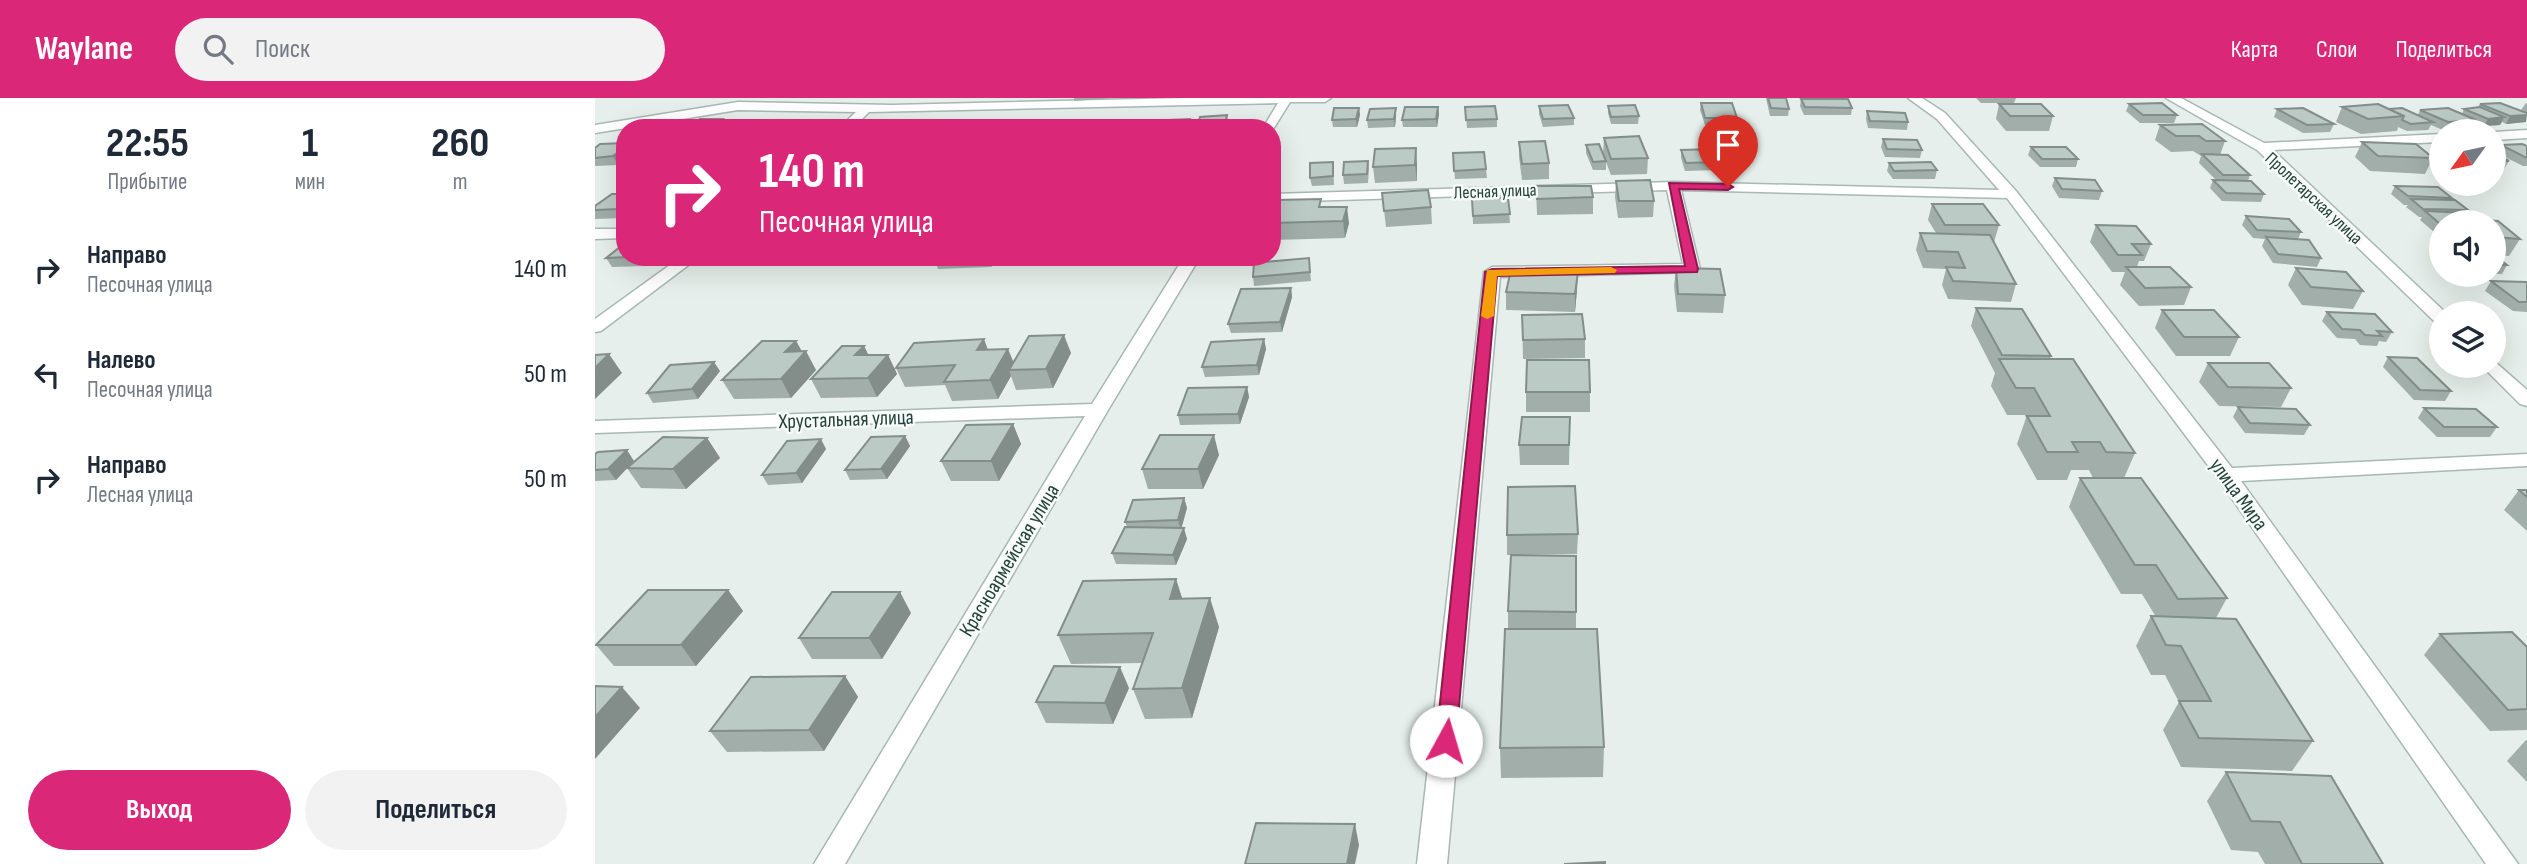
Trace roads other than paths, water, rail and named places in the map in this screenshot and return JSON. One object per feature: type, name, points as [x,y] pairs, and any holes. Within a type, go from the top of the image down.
[{"type":"street","points":[[661,119],[738,106],[892,109],[1325,98]]},
{"type":"street","name":"улица Мира","points":[[1914,98],[1941,116],[2011,194],[2226,475],[2504,864]]},
{"type":"street","name":"Пролетарская улица","points":[[2172,98],[2262,147],[2429,307]]},
{"type":"street","points":[[1275,119],[1287,99]]},
{"type":"street","points":[[855,119],[867,108]]},
{"type":"street","points":[[595,130],[616,126]]},
{"type":"street","points":[[2506,135],[2527,134]]},
{"type":"street","points":[[2262,147],[2429,139]]},
{"type":"street","points":[[1432,864],[1492,272],[1692,269],[1673,186]]},
{"type":"street","name":"Лесная улица","points":[[1281,198],[1673,186],[2011,194]]},
{"type":"street","points":[[595,234],[616,233]]},
{"type":"street","points":[[595,327],[679,266]]},
{"type":"street","name":"Красноармейская улица","points":[[829,864],[1186,266]]},
{"type":"street","points":[[2504,378],[2527,400]]},
{"type":"street","name":"Хрустальная улица","points":[[595,427],[1098,410]]},
{"type":"street","points":[[2226,475],[2527,460]]}]
